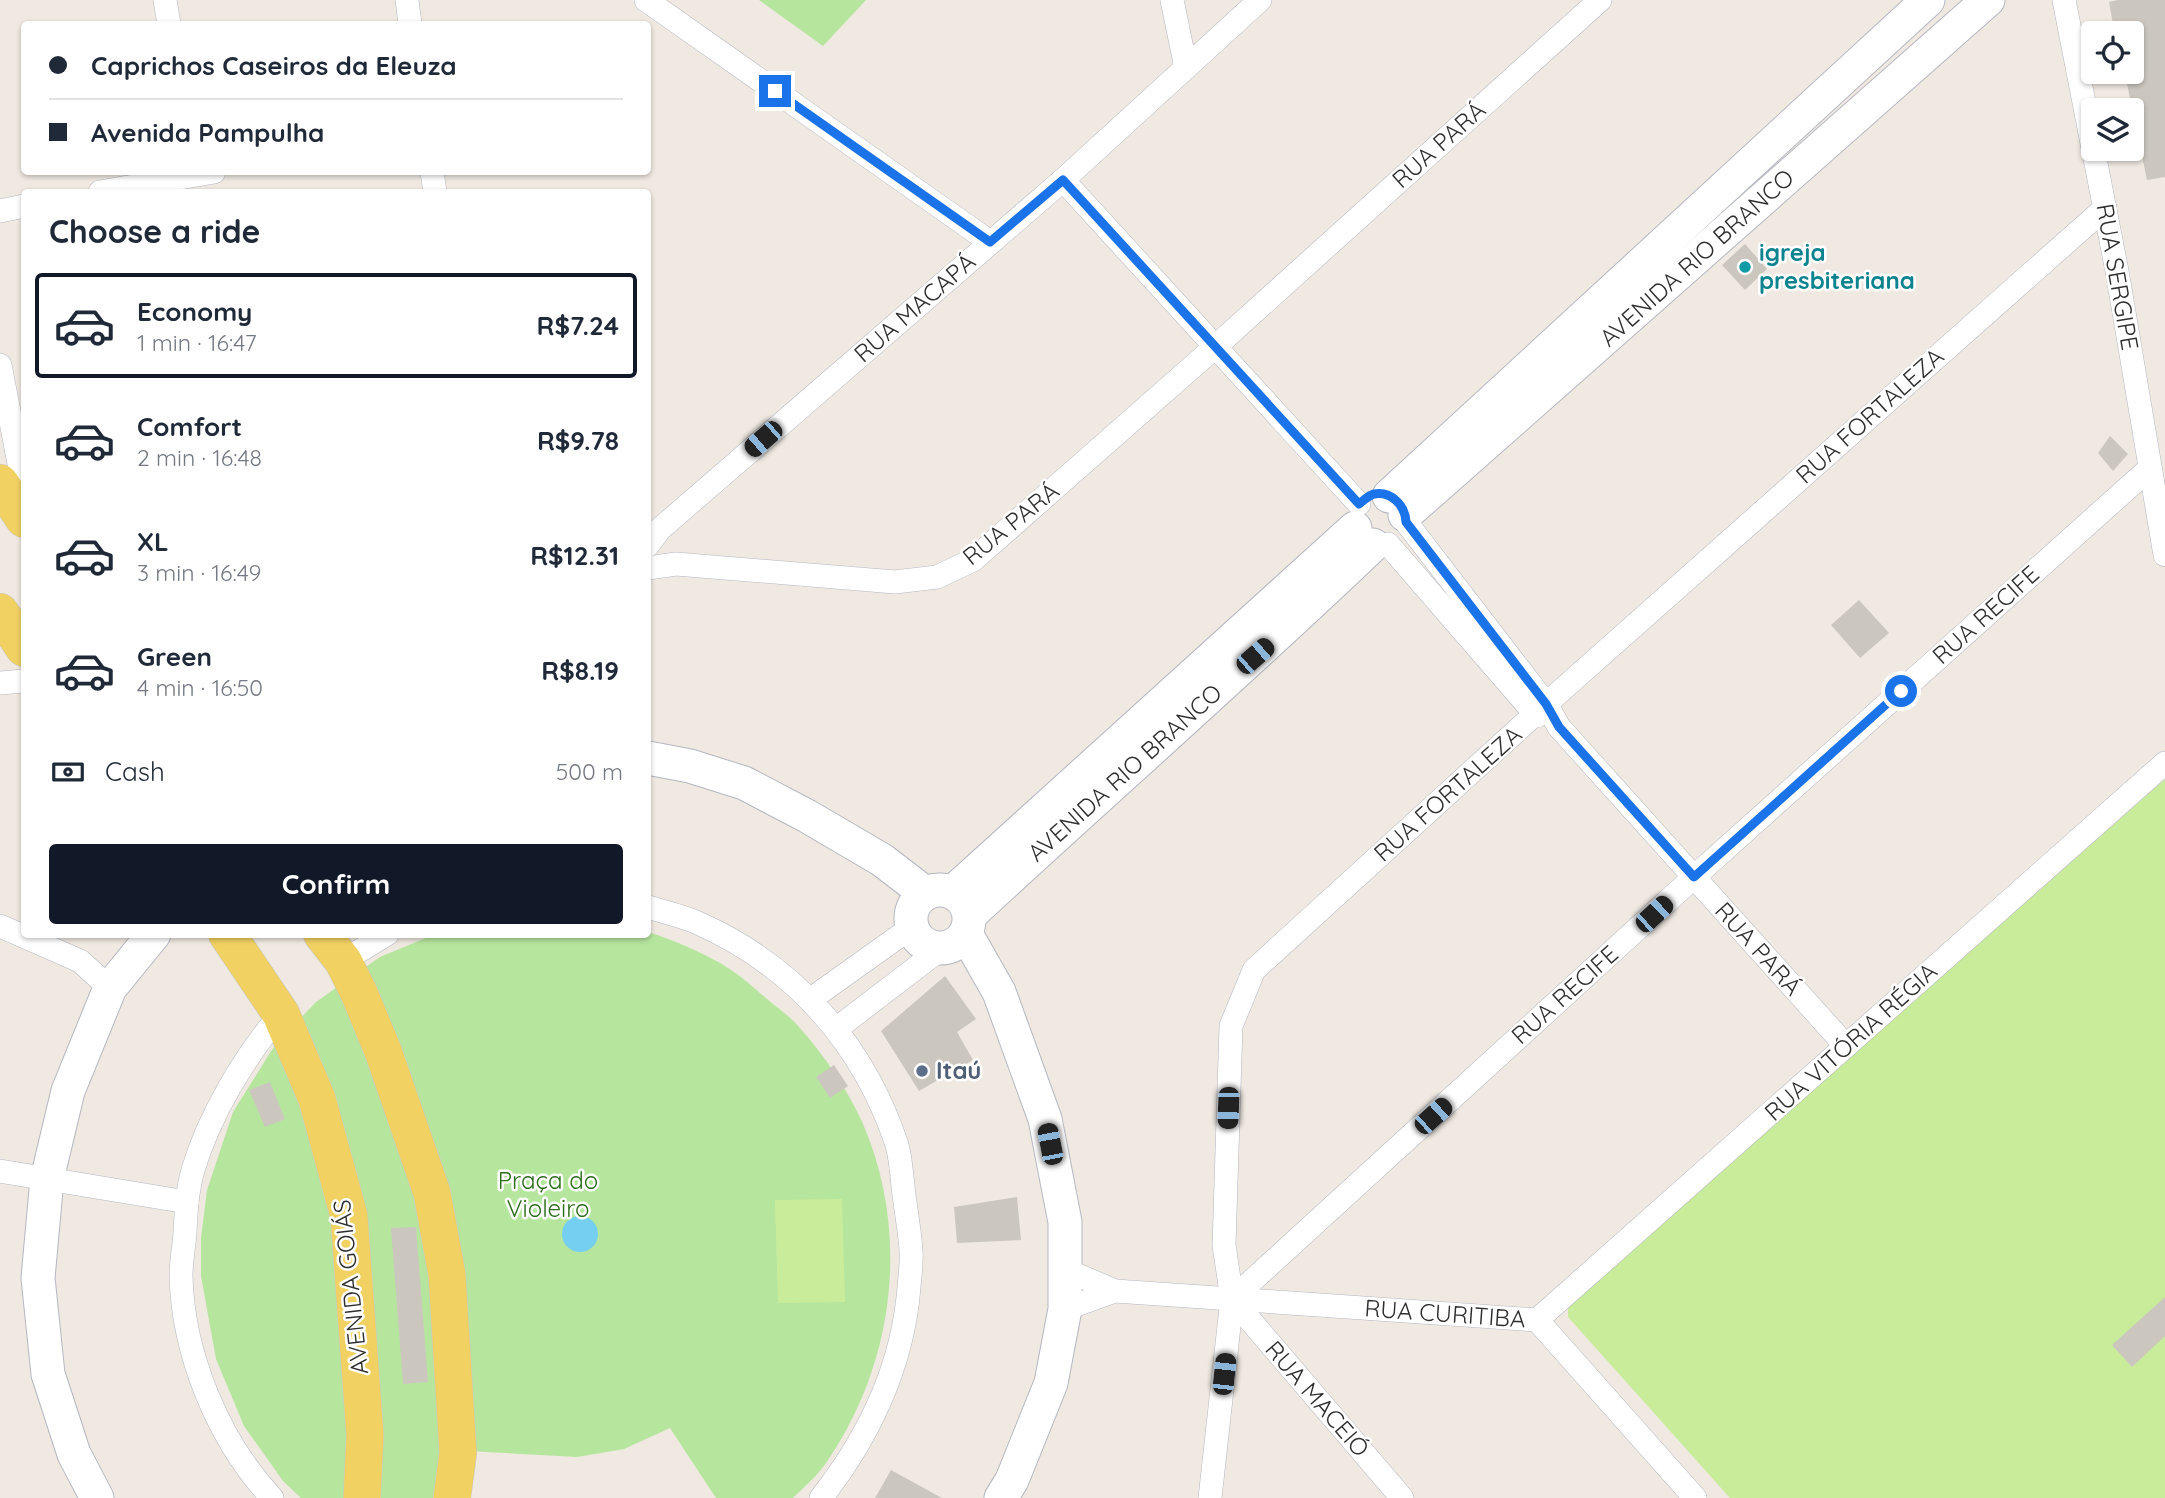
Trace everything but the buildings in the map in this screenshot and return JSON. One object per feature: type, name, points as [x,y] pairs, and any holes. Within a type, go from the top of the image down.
[{"type":"main road","points":[[0,483],[21,514]]},
{"type":"main road","points":[[0,612],[21,644]]},
{"type":"main road","name":"AVENIDA GOIÁS","points":[[230,938],[281,1014],[317,1099],[349,1216],[365,1435],[362,1498]]},
{"type":"main road","points":[[333,948],[383,1051],[432,1193],[447,1275],[458,1453],[453,1498]]},
{"type":"street","points":[[165,0],[168,21]]},
{"type":"street","points":[[407,0],[410,21]]},
{"type":"street","points":[[646,0],[990,242]]},
{"type":"street","points":[[1172,0],[1186,68]]},
{"type":"street","name":"RUA MACAPÁ","points":[[651,548],[1260,0]]},
{"type":"street","name":"RUA PARÁ","points":[[651,551],[676,564],[895,582],[937,577],[973,560],[1215,347],[1600,0]]},
{"type":"street","name":"AVENIDA RIO BRANCO","points":[[836,1029],[951,916],[1269,644],[1382,522],[1928,0]]},
{"type":"street","name":"AVENIDA RIO BRANCO","points":[[1382,522],[1988,0]]},
{"type":"street","name":"RUA SERGIPE","points":[[2064,0],[2105,208],[2165,555]]},
{"type":"street","points":[[121,189],[199,178]]},
{"type":"street","name":"RUA PARÁ","points":[[1063,180],[1215,347],[1382,522],[1415,573],[1559,727],[1846,1046]]},
{"type":"street","points":[[0,211],[21,207]]},
{"type":"street","name":"RUA FORTALEZA","points":[[1210,1498],[1232,1299],[1224,1245],[1231,1026],[1254,970],[1541,710],[2105,208]]},
{"type":"street","points":[[0,365],[5,417],[21,478]]},
{"type":"street","name":"RUA RECIFE","points":[[1232,1299],[1694,877],[2150,468]]},
{"type":"street","name":"RUA PARÁ","points":[[1382,522],[1432,557],[1541,710]]},
{"type":"street","points":[[1415,573],[1432,557]]},
{"type":"street","points":[[0,683],[21,681]]},
{"type":"street","points":[[651,759],[690,766],[744,783],[882,860],[951,916],[999,992],[1045,1119],[1065,1222],[1066,1270],[1065,1309],[1051,1383],[1012,1480],[1001,1498]]},
{"type":"street","name":"RUA VITÓRIA RÉGIA","points":[[1536,1320],[2165,763]]},
{"type":"street","points":[[651,908],[697,923],[743,948],[811,999],[836,1029],[873,1084],[898,1147],[912,1252],[906,1317],[892,1373],[866,1431],[821,1498]]},
{"type":"street","points":[[811,999],[912,927],[913,908],[951,916]]},
{"type":"street","points":[[0,926],[21,935]]},
{"type":"street","points":[[27,938],[80,961],[110,988]]},
{"type":"street","points":[[97,1498],[74,1454],[48,1374],[37,1278],[47,1179],[68,1091],[110,988],[151,938]]},
{"type":"street","points":[[333,948],[372,938]]},
{"type":"street","points":[[272,1498],[234,1448],[214,1410],[194,1356],[181,1275],[187,1202],[193,1171],[211,1122],[260,1039],[281,1014]]},
{"type":"street","points":[[0,1171],[187,1202]]},
{"type":"street","name":"RUA CURITIBA","points":[[1066,1270],[1115,1291],[1536,1320],[1695,1498]]},
{"type":"street","name":"RUA CURITIBA","points":[[1065,1309],[1115,1291]]},
{"type":"street","name":"RUA MACEIÓ","points":[[1232,1299],[1402,1498]]},
{"type":"green space","points":[[759,0],[866,0],[823,46]]},
{"type":"green space","points":[[2165,779],[2165,1498],[1730,1498],[1568,1317],[1568,1307]]},
{"type":"green space","name":"Praça do Violeiro","points":[[651,933],[726,966],[795,1023],[826,1061],[863,1124],[878,1166],[887,1210],[890,1254],[888,1298],[880,1342],[867,1384],[849,1425],[826,1463],[793,1498],[716,1498],[670,1428],[624,1449],[577,1457],[468,1451],[461,1498],[301,1498],[283,1481],[244,1426],[216,1359],[201,1276],[201,1238],[207,1190],[233,1112],[275,1045],[316,1002],[380,957],[426,938],[651,938]]},
{"type":"green space","points":[[842,1199],[845,1302],[778,1303],[775,1200]]},
{"type":"water","points":[[580,1216],[593,1221],[598,1234],[593,1247],[580,1252],[567,1247],[562,1234],[567,1221]]},
{"type":"place","name":"igreja presbiteriana","points":[[1745,267]]},
{"type":"place","name":"Itaú","points":[[922,1071]]},
{"type":"route","points":[[775,91],[990,242],[1063,180],[1359,504],[1373,494],[1389,496],[1400,503],[1406,522],[1546,704],[1559,727],[1694,877],[1901,691]]}]
